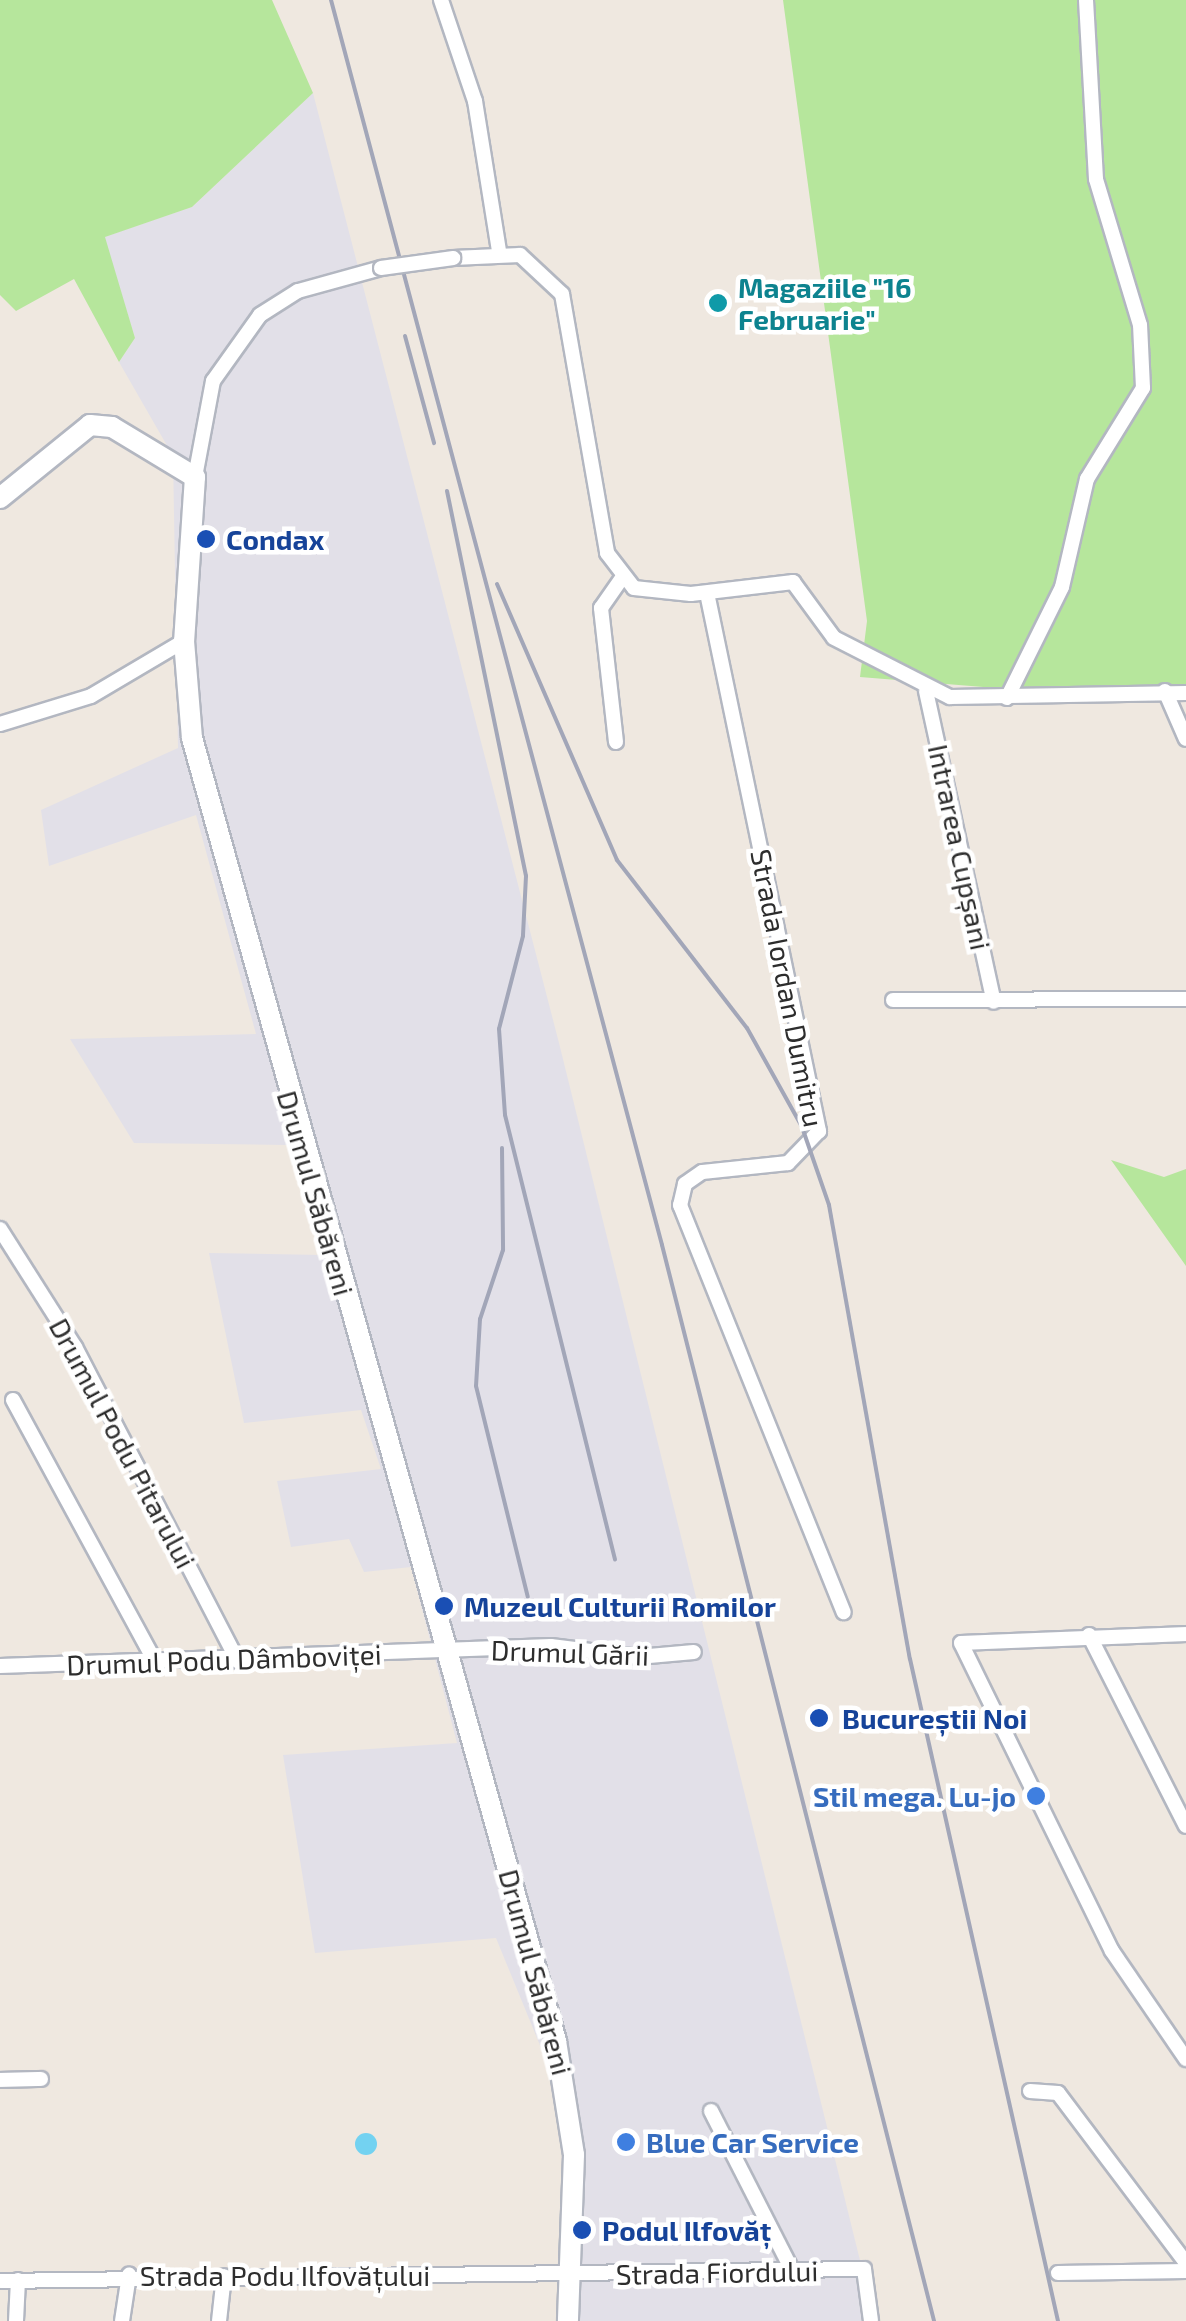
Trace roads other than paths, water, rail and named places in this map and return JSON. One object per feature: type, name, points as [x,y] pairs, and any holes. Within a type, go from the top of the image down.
[{"type":"main road","points":[[0,498],[90,425],[112,427],[194,478]]},
{"type":"main road","name":"Drumul Săbăreni","points":[[194,478],[184,641],[207,807],[447,1649],[568,2096],[568,2321]]},
{"type":"street","points":[[441,0],[475,101],[499,252],[534,263],[568,307],[608,553],[621,579],[655,595],[793,582],[834,638],[926,692],[1007,698],[1165,691],[1186,694]]},
{"type":"street","points":[[1007,698],[1062,587],[1087,479],[1143,388],[1140,325],[1096,179],[1086,0]]},
{"type":"street","name":"Drumul Săbăreni","points":[[194,478],[213,381],[236,342],[298,291],[381,268],[499,252]]},
{"type":"street","points":[[616,742],[601,608],[621,579]]},
{"type":"street","name":"Strada Iordan Dumitru","points":[[708,593],[819,1138],[780,1166],[702,1172],[685,1184],[680,1205],[844,1612]]},
{"type":"street","points":[[0,724],[91,696],[184,641]]},
{"type":"street","points":[[1165,691],[1186,739]]},
{"type":"street","name":"Intrarea Cupșani","points":[[926,692],[994,1002]]},
{"type":"street","points":[[894,1000],[1186,1000]]},
{"type":"street","name":"Drumul Podu Pitarului","points":[[0,1229],[84,1364],[238,1662]]},
{"type":"street","points":[[13,1400],[157,1665]]},
{"type":"street","points":[[1186,1634],[961,1643],[1112,1951],[1186,2060]]},
{"type":"street","points":[[1089,1635],[1186,1826]]},
{"type":"street","name":"Drumul Gării","points":[[447,1649],[694,1652]]},
{"type":"street","name":"Drumul Podu Dâmboviței","points":[[4,1666],[238,1662],[447,1649]]},
{"type":"street","points":[[0,1650],[4,1666]]},
{"type":"street","points":[[0,2080],[41,2079]]},
{"type":"street","points":[[1030,2090],[1058,2092],[1186,2263]]},
{"type":"street","points":[[710,2112],[792,2270]]},
{"type":"street","name":"Strada Fiordului","points":[[569,2274],[864,2270],[870,2321]]},
{"type":"street","points":[[1058,2273],[1186,2271]]},
{"type":"street","name":"Strada Podu Ilfovățului","points":[[0,2281],[129,2275],[569,2274]]},
{"type":"street","points":[[122,2321],[129,2275]]},
{"type":"street","points":[[220,2321],[224,2276]]},
{"type":"street","points":[[16,2321],[18,2280]]},
{"type":"water","points":[[366,2133],[374,2136],[374,2152],[366,2155],[358,2152],[355,2144],[358,2136]]},
{"type":"railway","points":[[331,0],[662,1245],[934,2321]]},
{"type":"railway","points":[[405,336],[434,443]]},
{"type":"railway","points":[[447,491],[526,876],[523,936],[499,1029],[505,1115],[615,1560]]},
{"type":"railway","points":[[497,584],[617,860],[747,1028],[802,1127],[829,1205],[910,1659],[1058,2321]]},
{"type":"railway","points":[[502,1148],[503,1250],[480,1319],[476,1386],[528,1597]]},
{"type":"place","name":"Magaziile \"16 Februarie\"","points":[[718,303]]},
{"type":"place","name":"Condax","points":[[206,539]]},
{"type":"place","name":"Muzeul Culturii Romilor","points":[[444,1606]]},
{"type":"place","name":"Bucureștii Noi","points":[[819,1718]]},
{"type":"place","name":"Stil mega. Lu-jo","points":[[1036,1796]]},
{"type":"place","name":"Blue Car Service","points":[[626,2142]]},
{"type":"place","name":"Podul Ilfovăț","points":[[582,2230]]}]
